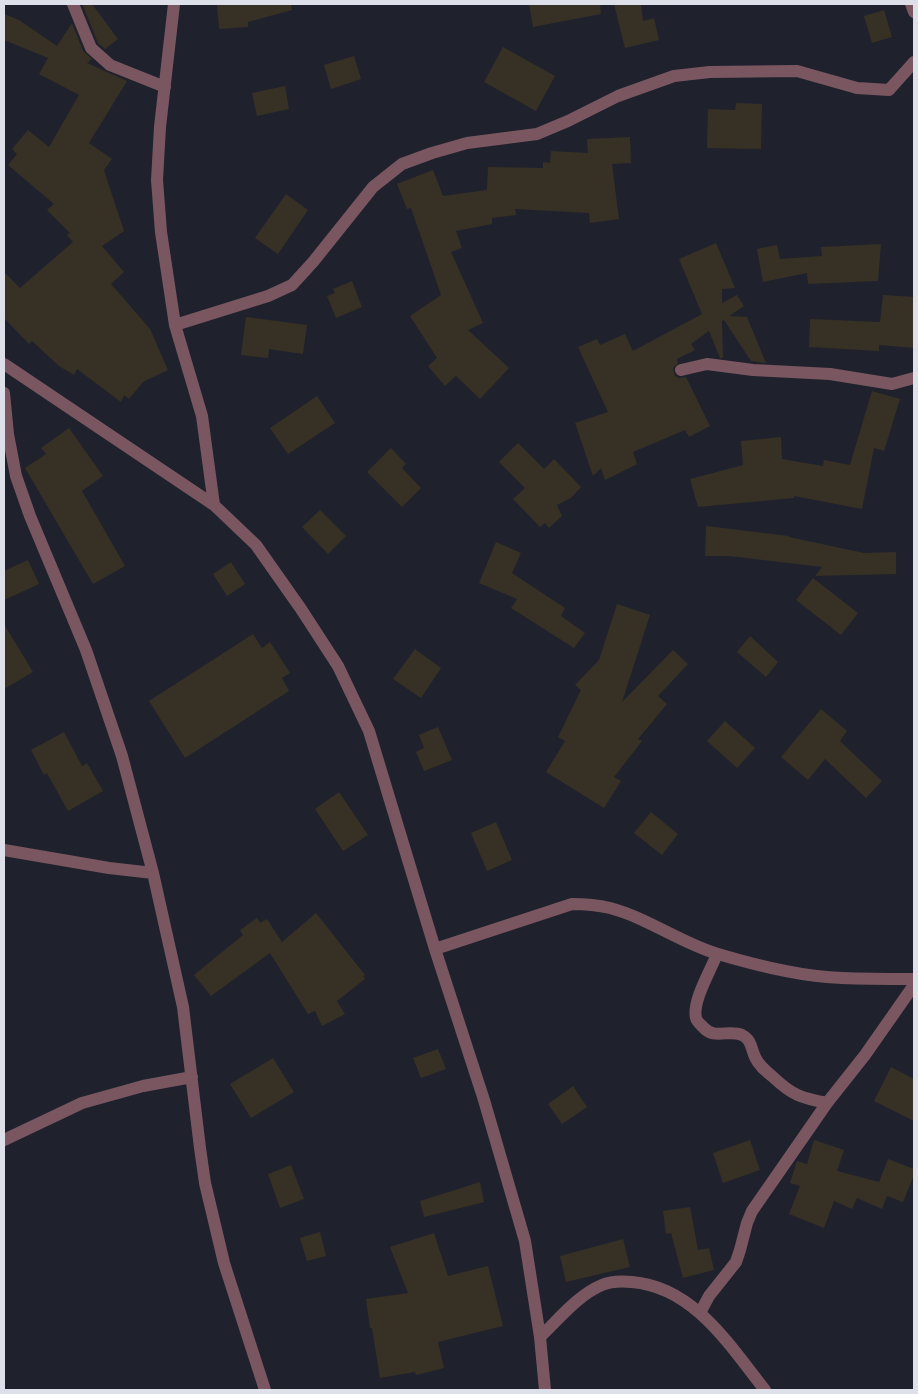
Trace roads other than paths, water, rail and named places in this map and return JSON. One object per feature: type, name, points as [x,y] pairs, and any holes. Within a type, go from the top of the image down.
[{"type":"street","points":[[74,4],[91,48],[110,64],[165,87]]},
{"type":"street","points":[[174,4],[160,127],[157,180],[161,232],[175,324],[202,416],[214,505]]},
{"type":"street","points":[[911,4],[914,12]]},
{"type":"street","points":[[175,324],[268,296],[292,284],[313,262],[373,187],[402,164],[432,153],[467,143],[537,134],[618,96],[674,76],[710,72],[797,71],[857,88],[889,90],[914,62]]},
{"type":"street","points":[[4,364],[214,505],[256,545],[338,666],[370,731],[435,949],[484,1100],[525,1241],[540,1337],[544,1390]]},
{"type":"street","points":[[681,370],[707,364],[753,370],[830,374],[892,384],[914,378]]},
{"type":"street","points":[[4,393],[8,434],[16,476],[30,516],[86,650],[122,756],[153,873],[183,1007],[206,1183],[224,1263],[265,1390]]},
{"type":"street","points":[[4,850],[109,868],[153,873]]},
{"type":"street","points":[[435,949],[572,904],[596,905],[612,908],[717,954],[780,970],[840,978],[914,979]]},
{"type":"street","points":[[717,954],[695,1007],[696,1020],[706,1031],[718,1035],[741,1034],[749,1040],[755,1057],[763,1068],[789,1091],[806,1099],[827,1103]]},
{"type":"street","points":[[700,1313],[709,1296],[736,1262],[752,1211],[827,1103],[866,1054],[914,985]]},
{"type":"street","points":[[4,1140],[82,1103],[143,1086],[192,1077]]},
{"type":"street","points":[[540,1337],[584,1295],[602,1285],[620,1281],[642,1282],[663,1289],[700,1313],[719,1332],[765,1390]]}]
